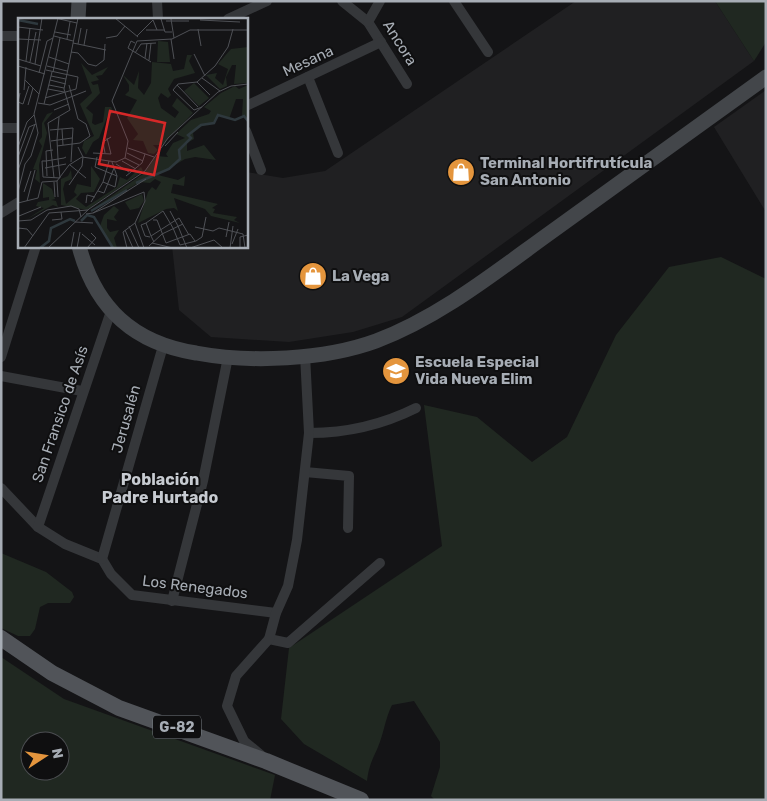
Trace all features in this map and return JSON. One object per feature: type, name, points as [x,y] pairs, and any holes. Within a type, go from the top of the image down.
[{"type":"main road","name":"G-82","points":[[1,638],[52,673],[98,698],[266,761],[361,800]]},
{"type":"street","points":[[78,18],[79,1]]},
{"type":"street","points":[[157,1],[158,18]]},
{"type":"street","points":[[230,18],[267,1]]},
{"type":"street","name":"Ancora","points":[[342,1],[368,22],[408,84]]},
{"type":"street","points":[[368,22],[380,1]]},
{"type":"street","points":[[454,1],[488,52]]},
{"type":"street","points":[[1,36],[18,36]]},
{"type":"street","name":"Mesana","points":[[248,105],[381,42]]},
{"type":"street","points":[[308,77],[338,153]]},
{"type":"street","points":[[80,248],[91,278],[111,311],[134,331],[163,346],[228,357],[266,358],[338,350],[374,341],[413,324],[453,302],[766,77]]},
{"type":"street","points":[[1,128],[18,128]]},
{"type":"street","points":[[248,136],[261,170]]},
{"type":"street","points":[[1,213],[18,203]]},
{"type":"street","points":[[1,358],[35,248]]},
{"type":"street","name":"San Fransico de Asís","points":[[38,526],[82,390],[111,311]]},
{"type":"street","name":"Jerusalén","points":[[102,559],[163,346]]},
{"type":"street","points":[[266,761],[244,741],[227,706],[236,676],[269,639],[276,612],[288,586],[297,540],[309,433],[305,355]]},
{"type":"street","points":[[172,601],[203,482],[228,357]]},
{"type":"street","points":[[1,376],[82,390]]},
{"type":"street","points":[[309,433],[362,428],[391,419],[416,408]]},
{"type":"street","points":[[305,472],[349,476],[348,528]]},
{"type":"street","points":[[1,488],[38,526],[65,544],[102,559]]},
{"type":"street","name":"Los Renegados","points":[[102,559],[112,574],[132,595],[276,612]]},
{"type":"street","points":[[269,639],[288,643],[380,563]]},
{"type":"shaded area","name":"Terminal Hortifrutícula San Antonio","points":[[576,1],[715,1],[754,61],[402,317],[353,332],[289,342],[211,337],[179,310],[172,248],[248,248],[248,172],[283,178],[325,171]]},
{"type":"shaded area","points":[[715,1],[766,1],[766,42],[754,61]]},
{"type":"shaded area","points":[[766,90],[766,212],[714,127]]},
{"type":"shaded area","points":[[721,257],[766,279],[766,800],[435,800],[431,796],[440,767],[440,742],[414,701],[392,705],[370,767],[367,781],[304,744],[281,719],[289,648],[442,546],[424,405],[477,417],[532,462],[567,437],[616,335],[669,267]]},
{"type":"shaded area","points":[[1,553],[46,572],[72,592],[74,597],[70,603],[48,603],[40,607],[35,629],[30,636],[18,636],[1,628]]},
{"type":"shaded area","points":[[1,657],[64,699],[275,775],[270,800],[1,800]]},
{"type":"place","name":"Terminal Hortifrutícula San Antonio","points":[[461,172]]},
{"type":"place","name":"La Vega","points":[[313,276]]},
{"type":"place","name":"Escuela Especial Vida Nueva Elim","points":[[396,371]]},
{"type":"district","name":"Población Padre Hurtado","points":[[160,488]]}]
